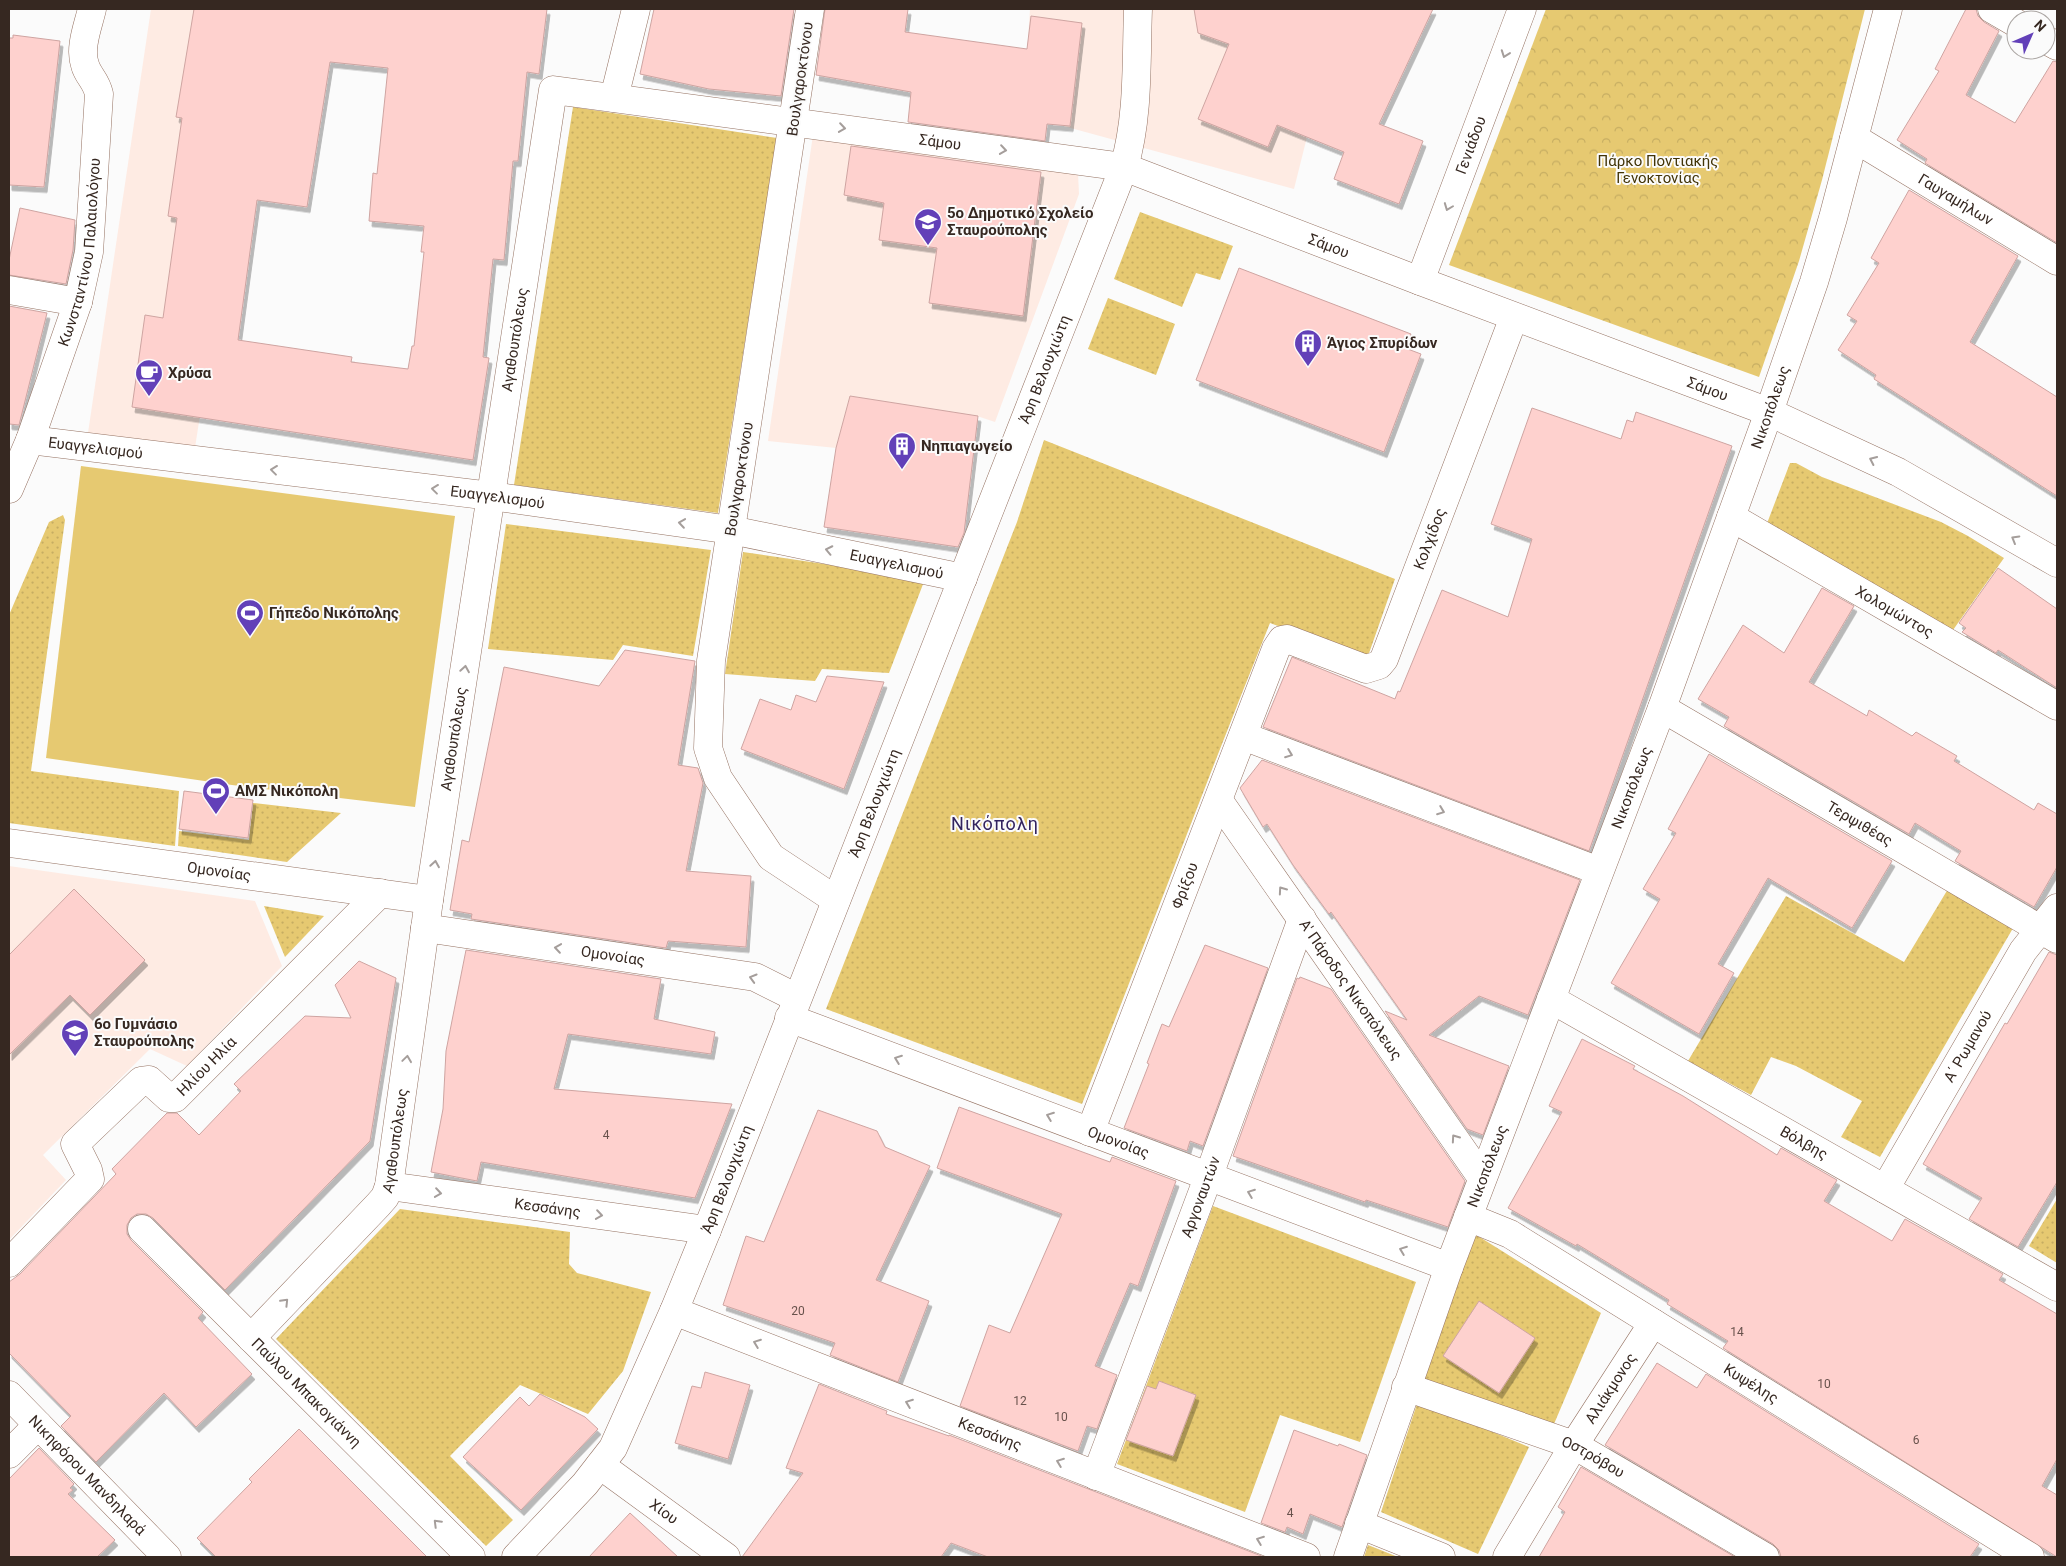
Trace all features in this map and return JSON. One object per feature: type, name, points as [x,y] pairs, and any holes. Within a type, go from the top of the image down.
[{"type":"street","name":"Κωνσταντίνου Παλαιολόγου","points":[[9,489],[30,440],[78,302],[89,252],[99,94],[97,83],[84,65],[83,49],[92,9]]},
{"type":"street","points":[[614,98],[636,9]]},
{"type":"street","name":"Βουλγαροκτόνου","points":[[810,9],[711,661],[708,748],[718,778],[771,857],[836,900]]},
{"type":"street","name":"Άρη Βελουχιώτη","points":[[516,1557],[579,1490],[612,1448],[674,1311],[707,1230],[1124,167],[1132,139],[1138,9]]},
{"type":"street","name":"Γενιάδου","points":[[1420,281],[1522,9]]},
{"type":"street","name":"Νικοπόλεως","points":[[1348,1557],[1406,1387],[1468,1216],[1662,708],[1769,412],[1814,282],[1888,9]]},
{"type":"street","points":[[1992,9],[2006,17]]},
{"type":"street","name":"Σάμου","points":[[553,90],[1124,167],[1514,317],[1769,412],[1898,472],[2057,563]]},
{"type":"street","name":"Αγαθουπόλεως","points":[[251,1338],[378,1205],[385,1197],[389,1186],[429,900],[553,90]]},
{"type":"street","name":"Γαυγαμήλων","points":[[1854,138],[2057,262]]},
{"type":"street","points":[[9,290],[78,302]]},
{"type":"street","name":"Κολχίδος","points":[[1282,640],[1287,639],[1366,669],[1379,665],[1384,659],[1514,317]]},
{"type":"street","name":"Ευαγγελισμού","points":[[30,440],[491,496],[731,530],[963,578]]},
{"type":"street","name":"Χολομώντος","points":[[1731,517],[2057,706]]},
{"type":"street","name":"Φρίξου","points":[[1090,1132],[1276,649],[1282,640]]},
{"type":"street","name":"Τερψιθέας","points":[[1662,708],[2049,935]]},
{"type":"street","points":[[1243,736],[1599,871]]},
{"type":"street","name":"Α' Πάροδος Νικοπόλεως","points":[[1219,801],[1482,1178]]},
{"type":"street","name":"Ομονοίας","points":[[9,844],[429,900]]},
{"type":"street","name":"Ηλίου Ηλία","points":[[9,1263],[90,1179],[88,1170],[75,1144],[142,1081],[149,1080],[169,1098],[175,1098],[380,893]]},
{"type":"street","name":"Α΄ Ρωμανού","points":[[1885,1189],[2023,951],[2049,935],[2057,908]]},
{"type":"street","name":"Αργοναυτών","points":[[1096,1476],[1302,919]]},
{"type":"street","name":"Ομονοίας","points":[[425,928],[755,977],[793,1008],[1090,1132],[1449,1268]]},
{"type":"street","name":"Βόλβης","points":[[1551,998],[2057,1288]]},
{"type":"street","name":"Κεσσάνης","points":[[389,1186],[707,1230]]},
{"type":"street","name":"Κυψέλης","points":[[1468,1216],[1510,1234],[2030,1557]]},
{"type":"street","name":"Παύλου Μπακογιάννη","points":[[142,1229],[471,1557]]},
{"type":"street","name":"Κεσσάνης","points":[[674,1311],[1306,1557]]},
{"type":"street","name":"Αλιάκμονος","points":[[1508,1557],[1574,1445],[1653,1323]]},
{"type":"street","name":"Οστρόβου","points":[[1406,1387],[1574,1445],[1765,1557]]},
{"type":"street","name":"Νικηφόρου Μανδηλαρά","points":[[9,1395],[155,1553]]},
{"type":"street","points":[[9,1454],[38,1425]]},
{"type":"street","name":"Χίου","points":[[600,1465],[726,1557]]},
{"type":"street","points":[[1360,1524],[1442,1557]]},
{"type":"shaded area","points":[[151,9],[263,9],[192,467],[85,453]]},
{"type":"shaded area","points":[[1030,9],[1339,9],[1294,189],[1023,115]]},
{"type":"shaded area","name":"5ο Δημοτικό Σχολείο Σταυρούπολης","points":[[813,135],[1078,173],[1079,194],[995,422],[977,416],[850,396],[836,448],[768,441]]},
{"type":"shaded area","name":"6ο Γυμνάσιο Σταυρούπολης","points":[[9,866],[255,901],[282,966],[187,1066],[150,1049],[43,1155],[66,1180],[9,1240]]},
{"type":"green space","name":"Πάρκο Ποντιακής Γενοκτονίας","points":[[1546,9],[1865,9],[1822,180],[1799,261],[1759,377],[1449,265]]},
{"type":"green space","points":[[573,107],[777,138],[718,513],[514,485]]},
{"type":"green space","points":[[1140,212],[1233,246],[1220,280],[1196,273],[1182,307],[1114,279]]},
{"type":"green space","points":[[1108,298],[1175,324],[1156,375],[1088,349]]},
{"type":"green space","points":[[1044,440],[1395,579],[1367,659],[1270,623],[1082,1104],[826,1009],[1017,522]]},
{"type":"green space","points":[[1790,463],[1796,463],[1822,477],[1941,522],[2004,558],[1953,630],[1766,526]]},
{"type":"green space","name":"Γήπεδο Νικόπολης","points":[[81,466],[455,516],[415,807],[232,785],[46,758]]},
{"type":"green space","points":[[63,515],[65,520],[31,771],[179,791],[175,846],[9,823],[9,615],[49,522]]},
{"type":"green space","points":[[506,524],[711,550],[693,656],[623,645],[613,660],[488,649]]},
{"type":"green space","points":[[743,552],[925,579],[889,673],[822,669],[815,681],[725,674]]},
{"type":"green space","points":[[253,803],[341,813],[287,862],[178,846],[179,831],[249,840]]},
{"type":"green space","points":[[1951,884],[2016,923],[1880,1157],[1841,1137],[1862,1101],[1796,1066],[1771,1057],[1751,1095],[1688,1061],[1786,896],[1904,962]]},
{"type":"green space","points":[[264,906],[324,916],[285,957]]},
{"type":"green space","points":[[2057,1199],[2057,1263],[2029,1246]]},
{"type":"green space","points":[[1213,1206],[1416,1282],[1360,1442],[1280,1415],[1245,1512],[1117,1464]]},
{"type":"green space","points":[[400,1209],[570,1232],[569,1264],[577,1273],[651,1292],[623,1371],[588,1414],[520,1385],[450,1456],[513,1520],[486,1546],[276,1339]]},
{"type":"green space","points":[[1470,1231],[1601,1313],[1554,1424],[1421,1383]]},
{"type":"green space","points":[[1418,1401],[1529,1447],[1478,1554],[1381,1512]]},
{"type":"green space","points":[[1368,1545],[1398,1557],[1364,1557]]},
{"type":"building","points":[[194,9],[547,9],[539,74],[527,72],[518,161],[513,161],[504,260],[493,259],[483,357],[489,358],[473,460],[132,407],[145,315],[163,318],[177,218],[168,216],[182,118],[176,117]],"holes":[[[330,62],[388,68],[377,174],[373,173],[369,221],[424,226],[421,252],[424,252],[414,346],[412,346],[408,369],[351,362],[352,357],[238,340],[257,200],[307,207]]]},
{"type":"building","points":[[654,9],[794,9],[781,96],[709,89],[640,74]]},
{"type":"building","points":[[825,9],[908,9],[905,32],[1027,49],[1031,16],[1082,23],[1070,126],[1047,124],[1045,141],[908,122],[911,92],[816,75]]},
{"type":"building","points":[[1194,9],[1433,9],[1379,124],[1423,141],[1399,204],[1334,179],[1344,152],[1277,125],[1268,147],[1198,119],[1229,44],[1198,33]]},
{"type":"building","points":[[1966,9],[1976,9],[1978,16],[1984,22],[1999,31],[1966,95],[2015,123],[2053,61],[2057,62],[2057,243],[1925,163],[1927,159],[1897,140],[1939,71],[1935,69]]},
{"type":"building","points":[[13,35],[60,41],[44,187],[9,185],[9,38],[13,38]]},
{"type":"building","points":[[851,146],[1041,172],[1023,316],[929,303],[937,248],[879,240],[884,203],[844,195]]},
{"type":"building","points":[[1909,190],[2018,256],[1970,342],[2057,397],[2057,496],[1874,379],[1876,375],[1838,350],[1857,321],[1847,315],[1879,263],[1871,258]]},
{"type":"building","points":[[20,208],[75,220],[73,250],[66,284],[9,275],[9,260]]},
{"type":"building","name":"Άγιος Σπυρίδων","points":[[1239,268],[1411,334],[1405,348],[1421,354],[1384,452],[1196,380]]},
{"type":"building","points":[[9,306],[47,313],[19,425],[9,424]]},
{"type":"building","name":"Νηπιαγωγείο","points":[[850,396],[978,416],[964,533],[958,547],[824,527],[836,448]]},
{"type":"building","points":[[1532,408],[1621,439],[1627,420],[1633,422],[1636,412],[1732,446],[1589,851],[1263,727],[1292,657],[1395,699],[1398,691],[1400,692],[1442,590],[1508,617],[1532,539],[1491,524]]},
{"type":"building","points":[[1998,568],[2057,609],[2057,688],[1998,650],[1996,653],[1962,632],[1966,628],[1959,623]]},
{"type":"building","points":[[1822,588],[1854,606],[1809,682],[1867,716],[1869,710],[1912,736],[1916,732],[1957,756],[1954,761],[2034,810],[2038,803],[2057,814],[2057,867],[2034,907],[1955,861],[1961,851],[1915,823],[1909,834],[1724,726],[1729,717],[1698,699],[1743,625],[1784,653]]},
{"type":"building","points":[[625,650],[695,661],[678,765],[698,768],[703,783],[686,871],[751,876],[746,947],[668,941],[666,948],[471,919],[472,914],[450,910],[462,840],[469,842],[504,667],[599,686]]},
{"type":"building","points":[[827,676],[884,682],[844,789],[741,749],[760,699],[791,710],[796,695],[816,702]]},
{"type":"building","points":[[1709,754],[1892,861],[1852,928],[1768,878],[1718,964],[1734,973],[1699,1034],[1611,983],[1660,899],[1643,889],[1676,833],[1668,829]]},
{"type":"building","points":[[1262,760],[1580,880],[1528,1015],[1479,996],[1429,1035],[1509,1066],[1483,1135],[1467,1129],[1385,1011],[1407,1020],[1331,912],[1329,914],[1293,865],[1267,824],[1263,827],[1240,788]]},
{"type":"building","name":"ΑΜΣ Νικόπολη","points":[[184,791],[253,800],[248,838],[179,829]]},
{"type":"building","points":[[74,889],[145,960],[90,1015],[70,995],[9,1055],[9,955]]},
{"type":"building","points":[[1205,945],[1268,968],[1203,1146],[1190,1141],[1187,1151],[1124,1128],[1149,1064],[1147,1063],[1162,1024],[1169,1027]]},
{"type":"building","points":[[466,950],[661,979],[654,1019],[715,1032],[711,1054],[568,1034],[554,1089],[732,1104],[695,1198],[481,1162],[477,1181],[431,1172],[443,1109],[446,1051]]},
{"type":"building","points":[[2049,952],[2057,955],[2057,1182],[2018,1247],[1969,1219],[1982,1198],[1923,1164],[2005,1023],[2007,1024]]},
{"type":"building","points":[[359,961],[396,978],[370,1141],[225,1290],[153,1218],[146,1214],[137,1214],[131,1218],[127,1225],[127,1234],[131,1240],[203,1312],[198,1318],[252,1374],[196,1427],[164,1393],[96,1462],[61,1426],[71,1416],[9,1353],[9,1282],[20,1274],[116,1174],[112,1169],[167,1113],[177,1113],[199,1135],[241,1091],[234,1084],[305,1016],[351,1018],[335,985]]},
{"type":"building","points":[[1300,977],[1331,989],[1465,1181],[1448,1227],[1366,1200],[1365,1202],[1233,1156],[1297,978],[1299,979]]},
{"type":"building","points":[[1582,1039],[1635,1066],[1633,1069],[1683,1096],[1777,1155],[1781,1148],[1837,1180],[1824,1201],[1892,1241],[1905,1219],[2003,1274],[1999,1280],[2057,1314],[2057,1459],[2042,1486],[2057,1495],[2057,1557],[1723,1348],[1728,1341],[1667,1304],[1669,1300],[1577,1244],[1576,1246],[1508,1208],[1562,1112],[1549,1106]]},
{"type":"building","points":[[959,1107],[1110,1162],[1112,1157],[1176,1181],[1138,1286],[1130,1283],[1095,1366],[1117,1375],[1097,1429],[1087,1426],[1078,1451],[960,1406],[989,1325],[1010,1333],[1062,1214],[937,1168]]},
{"type":"building","points":[[818,1110],[877,1131],[885,1147],[930,1166],[876,1280],[929,1301],[898,1382],[830,1355],[835,1343],[723,1305],[746,1236],[764,1242]]},
{"type":"building","points":[[1479,1301],[1535,1338],[1499,1393],[1443,1356]]},
{"type":"building","points":[[1657,1363],[1697,1388],[1706,1374],[1979,1544],[1970,1557],[1781,1557],[1779,1550],[1773,1544],[1605,1445]]},
{"type":"building","points":[[705,1372],[750,1385],[728,1459],[675,1443],[692,1386],[701,1388]]},
{"type":"building","points":[[1159,1381],[1196,1395],[1173,1456],[1126,1440],[1147,1386],[1156,1389]]},
{"type":"building","points":[[819,1384],[887,1411],[886,1414],[949,1435],[1264,1557],[988,1557],[951,1543],[941,1557],[742,1557],[803,1473],[786,1468]]},
{"type":"building","points":[[540,1394],[585,1417],[598,1429],[521,1510],[463,1457],[520,1397],[529,1406]]},
{"type":"building","points":[[299,1429],[427,1557],[216,1557],[197,1538],[252,1482],[249,1479]]},
{"type":"building","points":[[1294,1430],[1367,1455],[1342,1527],[1310,1514],[1303,1534],[1287,1527],[1285,1532],[1261,1523]]},
{"type":"building","points":[[39,1448],[74,1484],[70,1488],[73,1490],[68,1494],[115,1540],[97,1557],[9,1557],[9,1479]]},
{"type":"building","points":[[1581,1467],[1735,1557],[1539,1557],[1565,1512],[1558,1507]]},
{"type":"building","points":[[630,1513],[678,1557],[589,1557]]},
{"type":"place","name":"5ο Δημοτικό Σχολείο Σταυρούπολης","points":[[928,246]]},
{"type":"place","name":"Άγιος Σπυρίδων","points":[[1308,367]]},
{"type":"place","name":"Χρύσα","points":[[149,397]]},
{"type":"place","name":"Νηπιαγωγείο","points":[[902,470]]},
{"type":"place","name":"Γήπεδο Νικόπολης","points":[[250,637]]},
{"type":"place","name":"ΑΜΣ Νικόπολη","points":[[216,815]]},
{"type":"place","name":"6ο Γυμνάσιο Σταυρούπολης","points":[[75,1057]]},
{"type":"district","name":"Νικόπολη","points":[[995,824]]}]
